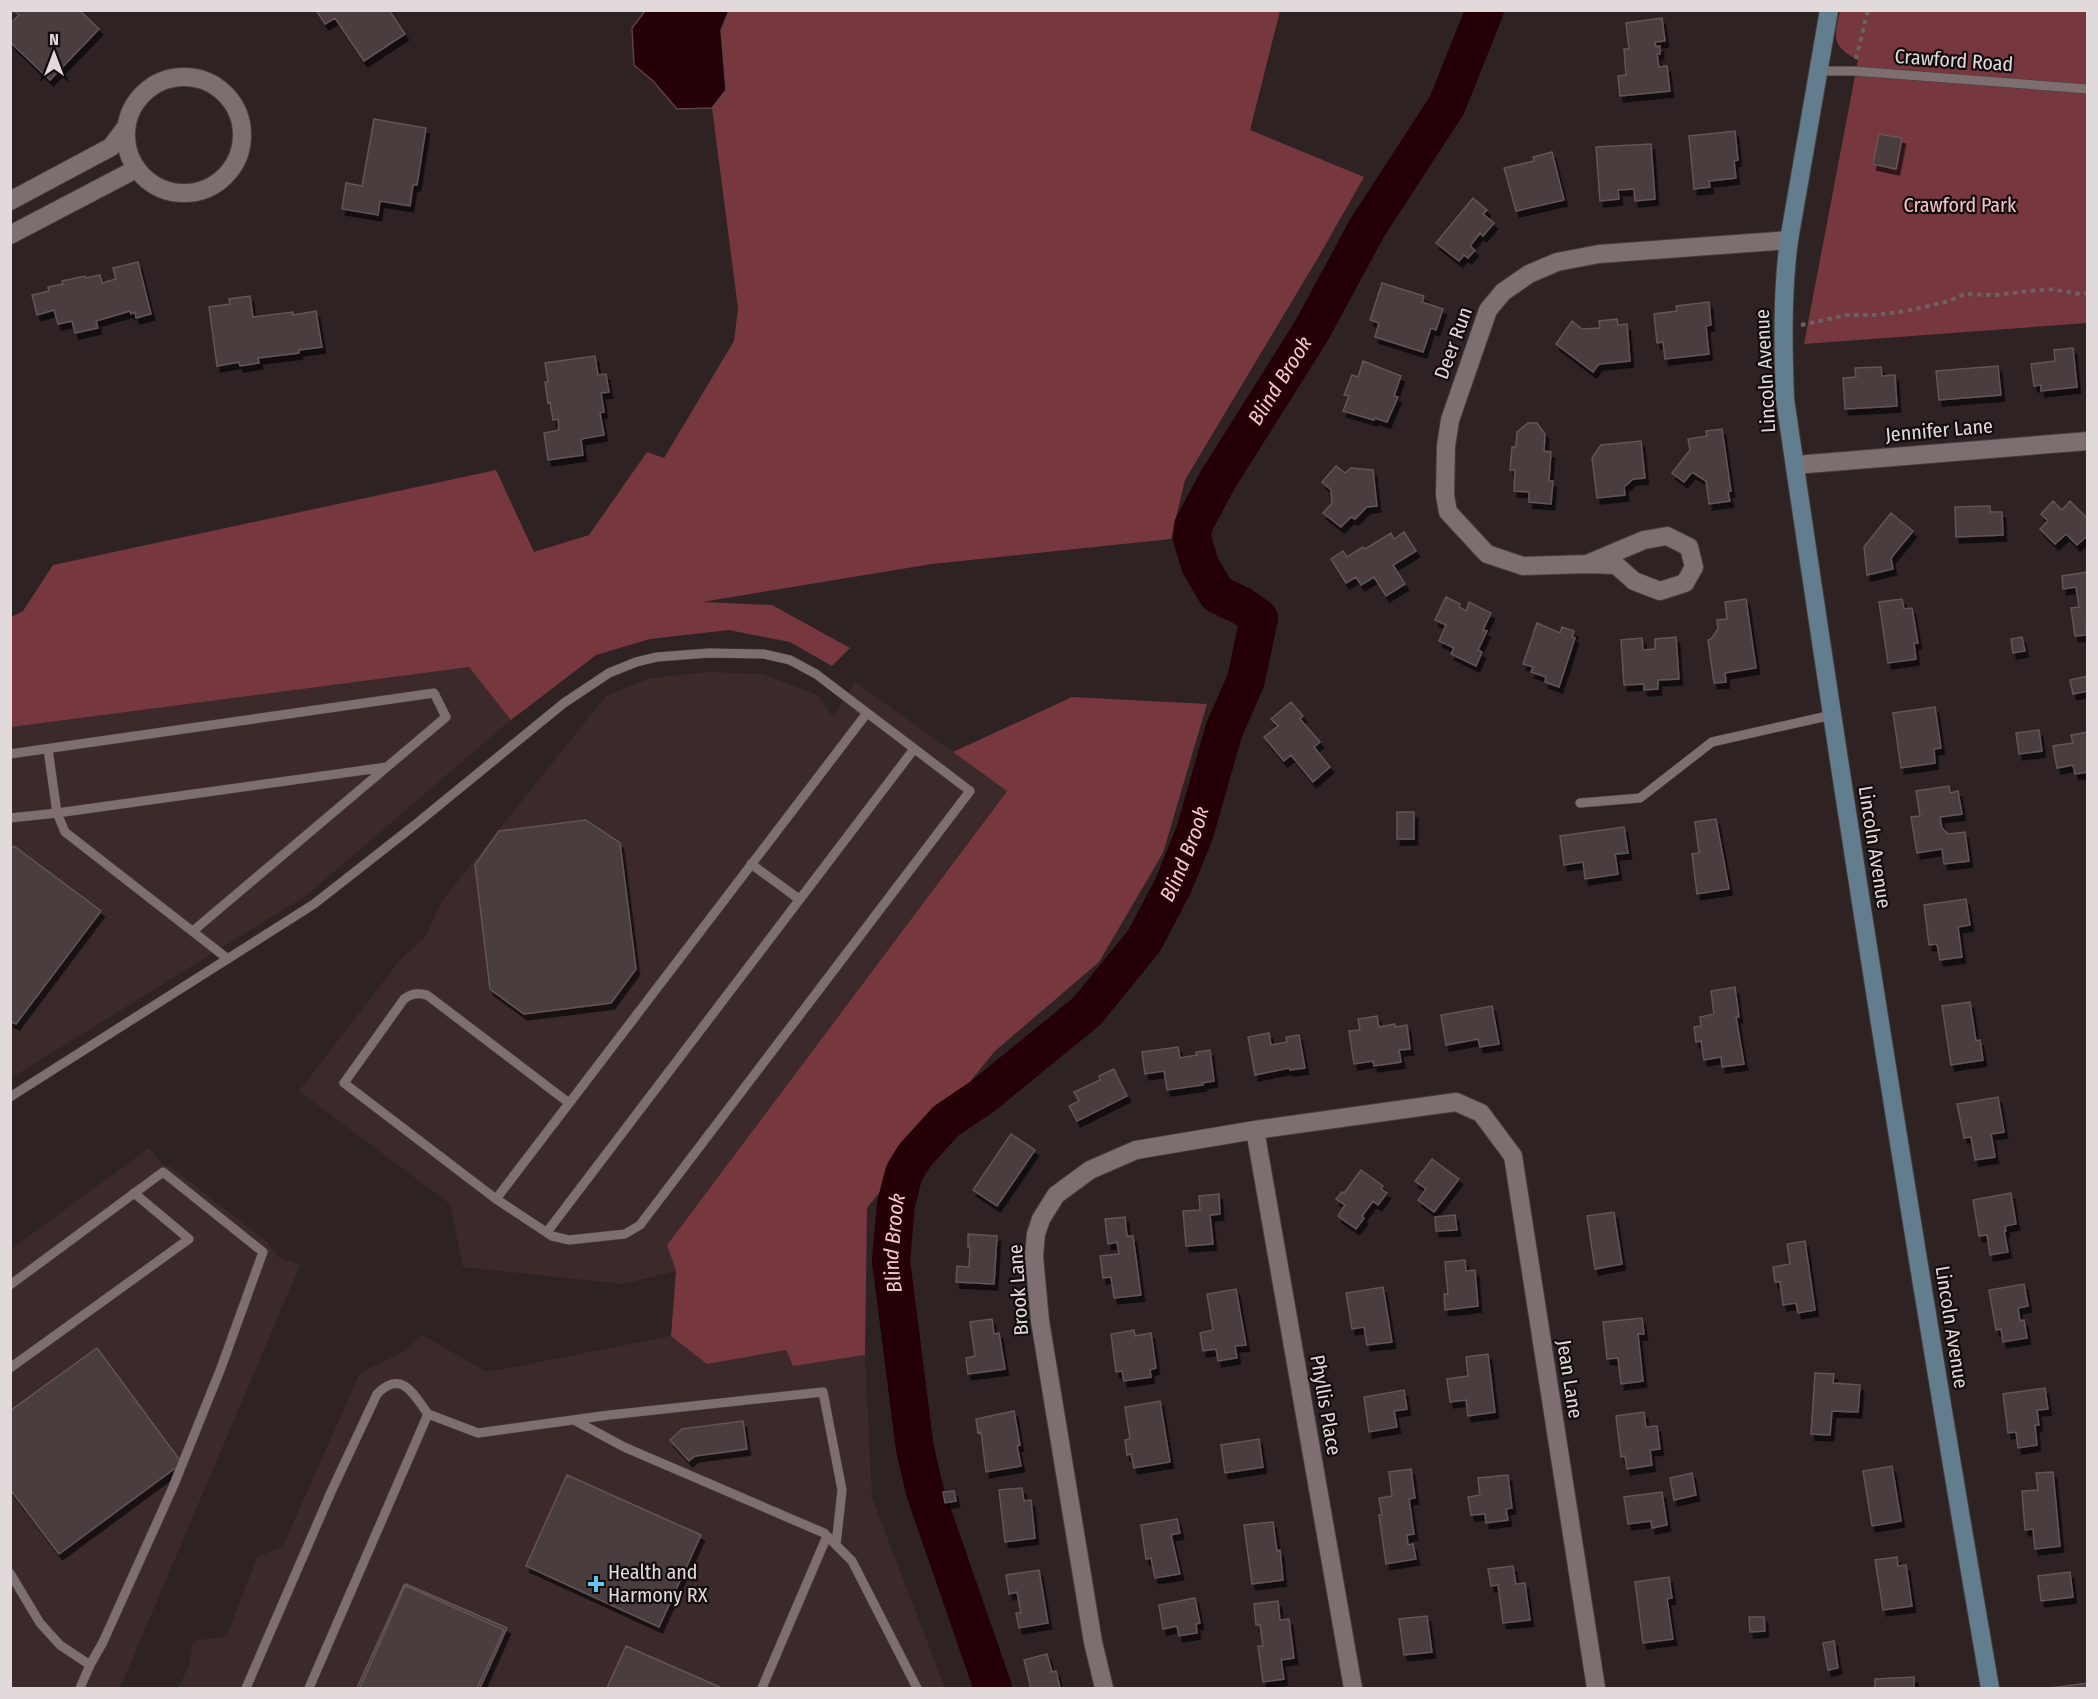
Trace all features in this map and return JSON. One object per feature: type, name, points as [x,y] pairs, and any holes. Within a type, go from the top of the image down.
[{"type":"street","name":"Lincoln Avenue","points":[[1829,10],[1784,277],[1785,399],[1832,715],[1944,1422],[1990,1689]]},
{"type":"street","points":[[10,201],[111,147],[126,127],[136,101],[150,87],[170,78],[191,77],[210,82],[231,99],[240,117],[243,137],[238,158],[227,175],[211,187],[190,194],[170,192],[151,183],[136,169],[127,147],[126,127]]},
{"type":"street","points":[[10,235],[136,169]]},
{"type":"street","name":"Deer Run","points":[[1587,564],[1644,540],[1667,536],[1689,547],[1694,567],[1685,583],[1660,591],[1634,580],[1616,566],[1587,564],[1523,566],[1487,554],[1448,512],[1445,485],[1446,446],[1450,420],[1488,310],[1503,292],[1529,274],[1557,262],[1599,254],[1789,240]]},
{"type":"street","name":"Jennifer Lane","points":[[1795,465],[2088,441]]},
{"type":"street","name":"Brook Lane","points":[[1104,1689],[1093,1642],[1041,1321],[1034,1256],[1036,1234],[1041,1219],[1056,1195],[1090,1170],[1136,1150],[1255,1130],[1456,1102]]},
{"type":"street","name":"Jean Lane","points":[[1456,1102],[1481,1113],[1513,1156],[1596,1689]]},
{"type":"street","name":"Phyllis Place","points":[[1255,1130],[1353,1689]]},
{"type":"lane","name":"Crawford Road","points":[[1818,71],[1854,71],[2088,89]]},
{"type":"lane","points":[[13,1092],[314,904],[564,703],[609,673],[636,662],[671,655],[764,654],[790,660],[816,674],[970,791],[640,1225],[626,1234],[569,1240],[547,1232],[496,1198],[344,1083],[404,999],[411,994],[427,995],[569,1103]]},
{"type":"lane","points":[[10,754],[434,693],[446,717],[193,931]]},
{"type":"lane","points":[[496,1198],[867,713]]},
{"type":"lane","points":[[1580,804],[1640,798],[1712,742],[1832,715]]},
{"type":"lane","points":[[48,749],[57,813],[65,832],[228,959]]},
{"type":"lane","points":[[547,1232],[914,749]]},
{"type":"lane","points":[[10,818],[387,767]]},
{"type":"lane","points":[[751,864],[799,899]]},
{"type":"lane","points":[[10,1285],[163,1172],[263,1252],[221,1368],[173,1487],[80,1689]]},
{"type":"lane","points":[[10,1368],[189,1239],[134,1193]]},
{"type":"lane","points":[[246,1689],[377,1394],[386,1385],[398,1382],[406,1386],[428,1414],[478,1433],[823,1392],[842,1490],[836,1545]]},
{"type":"lane","points":[[309,1689],[428,1414]]},
{"type":"lane","points":[[574,1420],[624,1447],[786,1516],[827,1536],[852,1561],[917,1689]]},
{"type":"lane","points":[[762,1689],[827,1536]]},
{"type":"lane","points":[[10,1574],[40,1623],[60,1645],[90,1665]]},
{"type":"path","points":[[1854,71],[1868,10]]},
{"type":"path","points":[[1800,325],[1847,315],[1877,315],[1912,310],[1949,301],[1965,294],[1996,295],[2048,290],[2088,293]]},
{"type":"shaded area","points":[[645,11],[729,11],[721,30],[726,90],[712,108],[677,109],[653,81],[634,65],[632,28]]},
{"type":"shaded area","points":[[772,605],[850,648],[832,666],[790,642],[729,630],[650,639],[596,655],[520,712],[307,895],[11,1078],[11,672]]},
{"type":"shaded area","points":[[707,672],[762,674],[818,695],[833,717],[855,682],[1007,790],[667,1244],[676,1271],[623,1284],[463,1267],[450,1204],[299,1091],[400,960],[425,937],[441,902],[606,696],[651,678]]},
{"type":"shaded area","points":[[149,1148],[163,1165],[171,1167],[267,1242],[278,1257],[300,1265],[120,1688],[11,1688],[10,1250]]},
{"type":"shaded area","points":[[422,1335],[487,1372],[671,1336],[707,1364],[786,1350],[793,1366],[865,1355],[872,1498],[945,1688],[178,1688],[189,1666],[193,1641],[227,1636],[257,1557],[283,1546],[360,1373],[407,1350]]},
{"type":"green space","points":[[729,11],[1280,11],[1250,130],[1364,177],[1185,480],[1171,539],[932,564],[702,602],[772,605],[850,648],[832,666],[790,642],[729,630],[650,639],[596,655],[511,720],[469,667],[11,727],[11,617],[23,611],[53,565],[496,470],[534,552],[589,535],[647,452],[664,458],[734,341],[738,308],[712,108],[726,90],[721,30]]},
{"type":"green space","name":"Crawford Park","points":[[1840,11],[2087,11],[2087,323],[1804,344],[1858,60],[1843,50],[1837,40],[1836,28]]},
{"type":"green space","points":[[1072,697],[1207,704],[1163,853],[1099,962],[995,1051],[867,1208],[865,1355],[793,1366],[786,1350],[707,1364],[671,1336],[676,1271],[667,1245],[1007,791],[953,752]]},
{"type":"building","points":[[17,10],[79,10],[99,29],[50,80],[10,42],[10,24],[19,15],[15,12]]},
{"type":"building","points":[[316,10],[389,10],[405,34],[364,61],[335,18],[325,24]]},
{"type":"building","points":[[1662,18],[1665,41],[1655,42],[1656,47],[1660,46],[1660,54],[1657,54],[1659,67],[1667,66],[1670,91],[1620,96],[1618,76],[1626,75],[1624,49],[1629,49],[1626,23]]},
{"type":"building","points":[[374,119],[426,128],[417,185],[413,185],[410,206],[380,201],[378,215],[342,209],[346,183],[362,186]]},
{"type":"building","points":[[1735,131],[1738,160],[1734,161],[1736,178],[1709,181],[1710,187],[1694,189],[1689,136]]},
{"type":"building","points":[[1879,134],[1902,138],[1896,169],[1873,164]]},
{"type":"building","points":[[1651,144],[1655,199],[1635,201],[1634,189],[1618,190],[1619,199],[1600,201],[1596,147]]},
{"type":"building","points":[[1552,152],[1564,200],[1516,211],[1504,168],[1534,161],[1533,157]]},
{"type":"building","points":[[1473,198],[1487,210],[1483,214],[1494,223],[1483,236],[1480,233],[1470,246],[1475,250],[1468,258],[1464,255],[1459,261],[1436,243]]},
{"type":"building","points":[[138,262],[151,314],[136,318],[135,312],[131,314],[130,311],[96,321],[98,328],[75,333],[72,321],[58,324],[54,310],[37,315],[32,295],[49,291],[48,287],[63,284],[62,281],[85,276],[86,278],[100,275],[102,283],[116,279],[113,268]]},
{"type":"building","points":[[1382,283],[1424,296],[1422,302],[1443,309],[1436,330],[1431,328],[1423,352],[1375,337],[1379,323],[1370,320]]},
{"type":"building","points":[[250,296],[253,317],[293,312],[293,315],[316,311],[322,347],[299,350],[299,353],[258,358],[259,363],[240,366],[239,362],[217,366],[209,307],[230,304],[229,299]]},
{"type":"building","points":[[1709,302],[1711,325],[1706,326],[1709,354],[1665,359],[1663,342],[1657,343],[1654,314],[1677,311],[1676,306]]},
{"type":"building","points":[[1617,319],[1618,325],[1627,324],[1630,361],[1599,364],[1593,372],[1556,344],[1572,321],[1582,329],[1600,328],[1599,321]]},
{"type":"building","points":[[2073,348],[2077,387],[2041,391],[2041,385],[2034,386],[2031,364],[2055,361],[2054,350]]},
{"type":"building","points":[[595,356],[598,375],[606,374],[609,392],[601,393],[604,412],[600,413],[604,435],[581,439],[583,455],[548,460],[544,433],[559,430],[558,419],[553,420],[550,402],[548,403],[545,363]]},
{"type":"building","points":[[1363,361],[1401,376],[1394,396],[1398,397],[1387,422],[1343,411],[1349,396],[1344,395],[1352,375],[1358,377]]},
{"type":"building","points":[[1998,366],[2001,395],[1939,400],[1936,371]]},
{"type":"building","points":[[1881,367],[1882,376],[1895,375],[1897,406],[1845,409],[1843,378],[1856,377],[1855,368]]},
{"type":"building","points":[[1528,423],[1537,423],[1545,434],[1544,451],[1551,452],[1549,481],[1553,481],[1551,504],[1529,502],[1529,492],[1514,491],[1515,470],[1510,470],[1512,447],[1516,447],[1517,432]]},
{"type":"building","points":[[1722,429],[1731,491],[1728,492],[1730,501],[1709,504],[1706,481],[1692,472],[1684,482],[1672,473],[1690,450],[1688,439],[1707,436],[1706,431]]},
{"type":"building","points":[[1641,441],[1645,478],[1633,479],[1624,487],[1625,495],[1597,498],[1592,458],[1601,445]]},
{"type":"building","points":[[1336,466],[1345,473],[1351,468],[1373,470],[1377,506],[1367,507],[1355,519],[1351,517],[1341,527],[1323,513],[1332,503],[1331,490],[1322,482]]},
{"type":"building","points":[[2053,501],[2062,510],[2070,501],[2088,519],[2088,535],[2077,545],[2066,534],[2055,544],[2040,529],[2048,521],[2041,514]]},
{"type":"building","points":[[1990,506],[1990,512],[2002,512],[2003,535],[1956,537],[1955,507]]},
{"type":"building","points":[[1891,513],[1913,531],[1891,558],[1893,569],[1867,575],[1864,547]]},
{"type":"building","points":[[1404,532],[1416,551],[1393,565],[1405,584],[1386,596],[1374,577],[1361,585],[1356,577],[1346,583],[1331,559],[1343,551],[1347,557],[1391,533],[1394,539]]},
{"type":"building","points":[[2088,572],[2086,635],[2075,636],[2071,608],[2079,607],[2076,587],[2063,589],[2062,576]]},
{"type":"building","points":[[1446,597],[1460,604],[1459,607],[1466,611],[1469,602],[1491,613],[1483,630],[1487,631],[1478,650],[1482,652],[1476,666],[1451,654],[1454,648],[1439,641],[1446,625],[1435,620]]},
{"type":"building","points":[[1746,599],[1756,668],[1725,673],[1726,682],[1714,683],[1708,640],[1718,629],[1717,620],[1727,619],[1725,602]]},
{"type":"building","points":[[1902,599],[1904,609],[1912,608],[1918,643],[1914,643],[1916,659],[1888,663],[1879,602]]},
{"type":"building","points":[[1537,623],[1560,633],[1562,627],[1574,631],[1572,637],[1575,638],[1559,687],[1545,682],[1546,677],[1531,672],[1533,667],[1523,664]]},
{"type":"building","points":[[1676,637],[1679,679],[1658,680],[1658,689],[1644,690],[1644,684],[1624,685],[1621,640],[1642,638],[1643,650],[1655,649],[1655,639]]},
{"type":"building","points":[[2022,637],[2025,651],[2013,653],[2011,639]]},
{"type":"building","points":[[2088,676],[2088,691],[2073,694],[2070,680]]},
{"type":"building","points":[[1291,702],[1303,716],[1300,719],[1320,742],[1314,747],[1330,767],[1313,782],[1291,755],[1284,761],[1264,737],[1278,726],[1271,719]]},
{"type":"building","points":[[1935,707],[1941,748],[1934,749],[1935,763],[1901,768],[1893,713]]},
{"type":"building","points":[[2039,730],[2042,751],[2019,754],[2016,733]]},
{"type":"building","points":[[2088,732],[2088,772],[2075,774],[2073,765],[2057,768],[2053,746],[2073,743],[2071,735]]},
{"type":"building","points":[[1949,786],[1950,793],[1958,791],[1962,814],[1940,817],[1942,828],[1948,834],[1965,832],[1969,861],[1944,864],[1942,849],[1917,853],[1911,817],[1920,816],[1916,791]]},
{"type":"building","points":[[1397,812],[1414,812],[1414,839],[1397,839]]},
{"type":"building","points":[[1716,819],[1729,889],[1697,894],[1692,854],[1699,853],[1695,822]]},
{"type":"building","points":[[586,820],[620,843],[636,969],[611,1003],[524,1014],[490,989],[475,865],[499,831]]},
{"type":"building","points":[[1624,827],[1628,853],[1615,854],[1618,874],[1585,879],[1583,862],[1564,865],[1560,836]]},
{"type":"building","points":[[14,846],[101,911],[16,1024],[10,1021],[10,851]]},
{"type":"building","points":[[1966,899],[1970,925],[1958,927],[1962,957],[1940,960],[1937,944],[1929,945],[1924,905]]},
{"type":"building","points":[[1735,987],[1739,1017],[1736,1017],[1744,1064],[1722,1067],[1721,1057],[1704,1060],[1701,1041],[1696,1042],[1694,1027],[1701,1026],[1700,1017],[1714,1014],[1711,991]]},
{"type":"building","points":[[1970,1002],[1976,1041],[1980,1040],[1983,1060],[1951,1065],[1942,1006]]},
{"type":"building","points":[[1492,1006],[1499,1044],[1480,1047],[1478,1039],[1446,1045],[1441,1015]]},
{"type":"building","points":[[1377,1016],[1379,1027],[1395,1024],[1395,1027],[1407,1025],[1410,1049],[1399,1050],[1401,1062],[1374,1066],[1373,1061],[1354,1064],[1349,1031],[1360,1030],[1358,1019]]},
{"type":"building","points":[[1269,1033],[1271,1045],[1287,1042],[1286,1037],[1299,1035],[1305,1068],[1290,1070],[1289,1068],[1255,1075],[1248,1037]]},
{"type":"building","points":[[1178,1047],[1180,1058],[1210,1050],[1214,1081],[1202,1083],[1203,1085],[1167,1090],[1164,1071],[1145,1074],[1142,1052]]},
{"type":"building","points":[[1114,1069],[1127,1096],[1077,1121],[1069,1106],[1079,1101],[1074,1092],[1100,1080],[1099,1076]]},
{"type":"building","points":[[1998,1097],[2004,1132],[1991,1134],[1995,1157],[1975,1160],[1971,1137],[1964,1138],[1957,1104]]},
{"type":"building","points":[[1011,1134],[1035,1150],[997,1206],[973,1190]]},
{"type":"building","points":[[1432,1159],[1459,1179],[1434,1212],[1418,1200],[1426,1189],[1415,1181]]},
{"type":"building","points":[[1361,1170],[1383,1186],[1381,1189],[1387,1193],[1378,1205],[1373,1201],[1356,1229],[1338,1216],[1345,1205],[1336,1199],[1342,1192],[1344,1193]]},
{"type":"building","points":[[2011,1193],[2016,1224],[2005,1226],[2008,1252],[1990,1255],[1987,1235],[1979,1236],[1973,1200]]},
{"type":"building","points":[[1219,1194],[1220,1214],[1210,1215],[1213,1244],[1186,1246],[1183,1211],[1200,1210],[1199,1196]]},
{"type":"building","points":[[1614,1212],[1622,1264],[1595,1269],[1587,1216]]},
{"type":"building","points":[[1455,1215],[1457,1230],[1436,1231],[1435,1217]]},
{"type":"building","points":[[1125,1217],[1127,1236],[1133,1236],[1141,1295],[1114,1298],[1111,1277],[1103,1278],[1100,1256],[1119,1254],[1117,1242],[1108,1244],[1105,1219]]},
{"type":"building","points":[[968,1234],[997,1236],[994,1284],[956,1282],[957,1266],[969,1267]]},
{"type":"building","points":[[1805,1241],[1815,1310],[1798,1313],[1796,1303],[1783,1305],[1780,1282],[1775,1282],[1773,1267],[1790,1264],[1787,1244]]},
{"type":"building","points":[[1465,1260],[1466,1271],[1475,1270],[1478,1306],[1445,1310],[1444,1294],[1448,1294],[1445,1262]]},
{"type":"building","points":[[2024,1284],[2028,1306],[2018,1308],[2020,1321],[2024,1320],[2027,1338],[2003,1342],[2001,1329],[1996,1330],[1989,1290]]},
{"type":"building","points":[[1383,1287],[1392,1342],[1367,1345],[1364,1327],[1352,1329],[1346,1293]]},
{"type":"building","points":[[1236,1289],[1246,1345],[1235,1346],[1237,1358],[1218,1361],[1216,1349],[1203,1351],[1200,1333],[1213,1330],[1207,1294]]},
{"type":"building","points":[[1642,1318],[1644,1334],[1638,1334],[1643,1381],[1621,1384],[1618,1358],[1607,1359],[1603,1322]]},
{"type":"building","points":[[992,1319],[994,1334],[999,1333],[1005,1369],[968,1374],[966,1358],[975,1356],[970,1322]]},
{"type":"building","points":[[1134,1330],[1135,1336],[1151,1333],[1156,1368],[1150,1370],[1151,1377],[1124,1381],[1122,1371],[1116,1372],[1111,1334]]},
{"type":"building","points":[[97,1348],[182,1463],[59,1554],[10,1489],[10,1411]]},
{"type":"building","points":[[1488,1354],[1495,1412],[1468,1416],[1466,1400],[1450,1402],[1447,1379],[1468,1376],[1466,1357]]},
{"type":"building","points":[[1815,1373],[1834,1374],[1833,1383],[1860,1385],[1858,1412],[1832,1411],[1830,1435],[1811,1434]]},
{"type":"building","points":[[2045,1388],[2048,1409],[2037,1410],[2039,1425],[2035,1425],[2037,1445],[2018,1448],[2016,1432],[2008,1433],[2003,1394]]},
{"type":"building","points":[[1404,1390],[1407,1409],[1394,1411],[1397,1427],[1369,1432],[1364,1397]]},
{"type":"building","points":[[1160,1401],[1170,1462],[1134,1468],[1131,1454],[1127,1455],[1125,1440],[1130,1439],[1125,1407]]},
{"type":"building","points":[[1014,1411],[1021,1466],[986,1472],[981,1432],[978,1433],[976,1419]]},
{"type":"building","points":[[1644,1412],[1646,1427],[1657,1426],[1660,1449],[1650,1450],[1652,1465],[1627,1469],[1625,1456],[1621,1457],[1616,1416]]},
{"type":"building","points":[[743,1421],[747,1449],[695,1456],[689,1461],[670,1440],[682,1429]]},
{"type":"building","points":[[1259,1439],[1263,1467],[1225,1473],[1221,1445]]},
{"type":"building","points":[[1892,1466],[1901,1521],[1872,1526],[1863,1471]]},
{"type":"building","points":[[1411,1469],[1415,1498],[1409,1499],[1414,1534],[1407,1535],[1408,1545],[1413,1544],[1416,1559],[1386,1564],[1379,1498],[1392,1496],[1389,1472]]},
{"type":"building","points":[[2053,1472],[2060,1546],[2035,1549],[2033,1529],[2025,1530],[2022,1491],[2038,1490],[2036,1473]]},
{"type":"building","points":[[1692,1473],[1696,1495],[1674,1500],[1670,1478]]},
{"type":"building","points":[[567,1475],[701,1535],[659,1627],[526,1566]]},
{"type":"building","points":[[1508,1475],[1512,1508],[1506,1509],[1508,1520],[1486,1523],[1485,1514],[1471,1515],[1468,1497],[1480,1495],[1478,1478]]},
{"type":"building","points":[[1022,1488],[1024,1501],[1031,1500],[1035,1538],[1005,1542],[999,1490]]},
{"type":"building","points":[[954,1491],[956,1501],[945,1503],[943,1492]]},
{"type":"building","points":[[1662,1492],[1667,1525],[1652,1528],[1651,1521],[1628,1524],[1624,1497]]},
{"type":"building","points":[[1177,1519],[1180,1533],[1171,1535],[1180,1574],[1155,1578],[1151,1558],[1146,1559],[1141,1525]]},
{"type":"building","points":[[1273,1522],[1277,1551],[1280,1550],[1283,1580],[1252,1584],[1244,1525]]},
{"type":"building","points":[[1897,1557],[1898,1566],[1906,1565],[1912,1606],[1883,1610],[1875,1560]]},
{"type":"building","points":[[1513,1566],[1516,1584],[1525,1583],[1530,1620],[1503,1623],[1498,1585],[1491,1586],[1488,1569]]},
{"type":"building","points":[[1039,1570],[1048,1623],[1019,1628],[1016,1613],[1021,1613],[1017,1592],[1009,1594],[1006,1575]]},
{"type":"building","points":[[2070,1572],[2073,1597],[2041,1601],[2038,1576]]},
{"type":"building","points":[[1669,1577],[1672,1598],[1667,1599],[1673,1639],[1643,1643],[1635,1582]]},
{"type":"building","points":[[406,1584],[507,1628],[480,1688],[360,1688]]},
{"type":"building","points":[[404,1585],[504,1630],[477,1688],[357,1688]]},
{"type":"building","points":[[1195,1598],[1200,1623],[1196,1624],[1197,1633],[1179,1636],[1177,1626],[1163,1629],[1159,1605]]},
{"type":"building","points":[[1278,1601],[1280,1620],[1289,1619],[1294,1658],[1281,1660],[1284,1679],[1263,1682],[1258,1646],[1263,1646],[1260,1625],[1256,1625],[1254,1604]]},
{"type":"building","points":[[1427,1616],[1432,1652],[1404,1655],[1399,1619]]},
{"type":"building","points":[[1749,1617],[1764,1617],[1765,1631],[1750,1632]]},
{"type":"building","points":[[1834,1641],[1838,1668],[1828,1670],[1823,1643]]},
{"type":"building","points":[[626,1646],[722,1688],[607,1688]]},
{"type":"building","points":[[1047,1654],[1052,1672],[1056,1671],[1060,1688],[1031,1688],[1024,1660]]},
{"type":"building","points":[[1914,1677],[1914,1688],[1875,1688],[1875,1679]]},
{"type":"building","points":[[2088,1683],[2088,1688],[2050,1688]]},
{"type":"waterway","name":"Blind Brook","points":[[993,1688],[925,1492],[915,1449],[891,1261],[896,1204],[904,1173],[915,1155],[946,1121],[983,1096],[1087,1011],[1144,941],[1173,886],[1195,832],[1224,730],[1246,680],[1259,618],[1242,606],[1217,594],[1200,565],[1192,538],[1193,526],[1217,481],[1312,330],[1367,228],[1447,105],[1485,10]]},
{"type":"place","name":"Health and Harmony RX","points":[[596,1584]]}]
